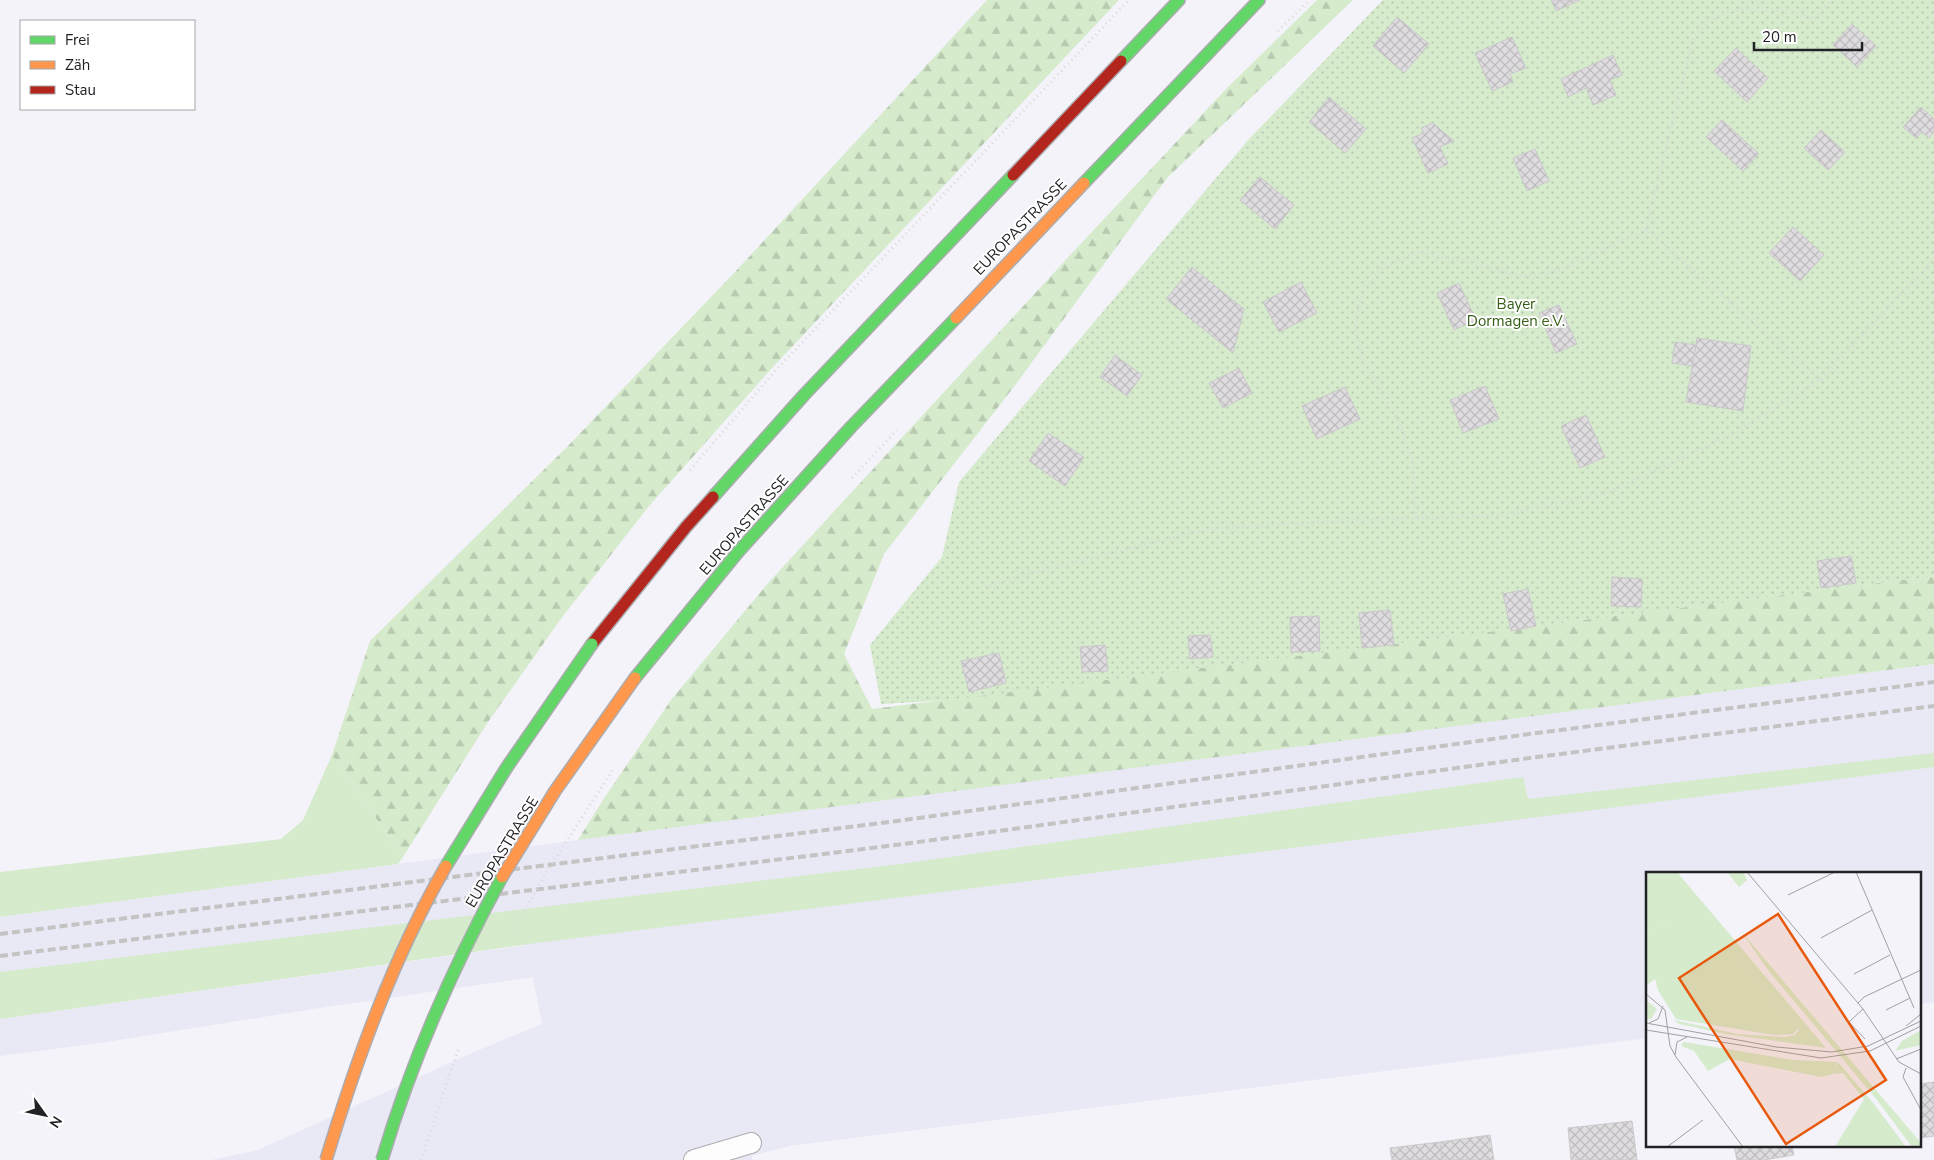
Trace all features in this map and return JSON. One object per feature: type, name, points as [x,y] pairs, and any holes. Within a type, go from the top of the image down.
[{"type":"main road","points":[[326,1160],[342,1105],[374,1016],[410,934],[464,836],[522,742],[592,644],[686,528],[804,396],[1179,0]]},
{"type":"main road","name":"EUROPASTRASSE","points":[[382,1160],[394,1117],[426,1034],[468,941],[510,862],[569,771],[636,678],[738,552],[850,427],[1259,0]]},
{"type":"lane","points":[[694,1160],[751,1143]]},
{"type":"path","points":[[1276,33],[1310,0]]},
{"type":"path","points":[[1416,518],[1413,462],[1398,421],[1363,360],[1355,326],[1363,292],[1381,268],[1417,252],[1476,264],[1523,277],[1560,270],[1646,228],[1693,40],[1709,20],[1733,6],[1761,4],[1814,19],[1832,0]]},
{"type":"path","points":[[1646,228],[1820,380]]},
{"type":"path","points":[[985,587],[1047,569],[1208,529],[1340,521],[1502,515],[1609,492],[1727,437],[1820,380],[1934,259]]},
{"type":"path","points":[[851,479],[898,428]]},
{"type":"path","points":[[509,939],[544,876],[617,763]]},
{"type":"path","points":[[422,1160],[462,1039]]},
{"type":"shaded area","points":[[1934,664],[1934,1002],[1922,1004],[1922,872],[1646,872],[1646,1038],[789,1146],[752,1156],[752,1160],[211,1160],[258,1150],[474,1052],[542,1024],[533,977],[313,1009],[100,1043],[0,1056],[0,1019],[528,945],[49,967],[0,972],[0,917],[736,819]]},
{"type":"green space","points":[[987,0],[1119,0],[773,367],[649,506],[560,620],[488,722],[403,857],[332,755],[370,641],[567,447],[735,272]]},
{"type":"green space","points":[[1317,0],[1353,0],[1167,178],[1013,388],[884,554],[844,654],[872,709],[1934,576],[1934,664],[578,840],[671,700],[769,582],[1226,89]]},
{"type":"green space","name":"Bayer Dormagen e.V.","points":[[1383,0],[1934,0],[1934,576],[949,700],[881,704],[870,645],[942,557],[959,482],[1249,139]]},
{"type":"green space","points":[[1934,753],[1934,767],[529,944],[0,1019],[0,972],[900,864],[1523,777],[1528,799]]},
{"type":"green space","points":[[332,755],[403,857],[398,864],[0,917],[0,872],[281,839],[303,820]]},
{"type":"building","points":[[1551,0],[1580,0],[1556,11]]},
{"type":"building","points":[[1397,17],[1429,44],[1404,73],[1373,46]]},
{"type":"building","points":[[1852,24],[1876,46],[1857,67],[1833,45]]},
{"type":"building","points":[[1512,37],[1526,68],[1510,74],[1513,82],[1492,91],[1475,53]]},
{"type":"building","points":[[1736,48],[1768,78],[1747,102],[1714,71]]},
{"type":"building","points":[[1613,55],[1622,75],[1610,80],[1616,95],[1593,105],[1586,88],[1568,97],[1561,79]]},
{"type":"building","points":[[1329,97],[1366,129],[1345,153],[1309,122]]},
{"type":"building","points":[[1921,107],[1934,119],[1934,132],[1929,138],[1922,132],[1916,138],[1903,127]]},
{"type":"building","points":[[1722,120],[1759,154],[1743,171],[1706,137]]},
{"type":"building","points":[[1433,123],[1454,141],[1440,147],[1448,164],[1428,173],[1412,138],[1424,133],[1421,128]]},
{"type":"building","points":[[1821,130],[1845,152],[1828,170],[1804,148]]},
{"type":"building","points":[[1535,149],[1549,181],[1527,191],[1513,158]]},
{"type":"building","points":[[1260,177],[1294,205],[1275,229],[1240,200]]},
{"type":"building","points":[[1793,227],[1824,255],[1800,281],[1769,253]]},
{"type":"building","points":[[1192,267],[1244,309],[1233,353],[1166,299]]},
{"type":"building","points":[[1301,282],[1317,313],[1279,332],[1263,302]]},
{"type":"building","points":[[1459,283],[1476,320],[1454,330],[1437,293]]},
{"type":"building","points":[[1559,305],[1577,344],[1556,353],[1539,313]]},
{"type":"building","points":[[1697,338],[1751,346],[1743,411],[1686,402]]},
{"type":"building","points":[[1675,342],[1696,345],[1692,366],[1672,363]]},
{"type":"building","points":[[1115,355],[1142,375],[1127,396],[1100,377]]},
{"type":"building","points":[[1239,368],[1252,393],[1223,408],[1209,383]]},
{"type":"building","points":[[1485,386],[1499,419],[1463,433],[1450,400]]},
{"type":"building","points":[[1345,387],[1360,419],[1317,439],[1302,406]]},
{"type":"building","points":[[1586,415],[1605,457],[1580,468],[1561,426]]},
{"type":"building","points":[[1048,433],[1084,457],[1065,486],[1029,461]]},
{"type":"building","points":[[1851,556],[1856,583],[1821,588],[1817,561]]},
{"type":"building","points":[[1612,577],[1642,579],[1641,607],[1611,606]]},
{"type":"building","points":[[1528,589],[1536,626],[1511,631],[1503,594]]},
{"type":"building","points":[[1390,610],[1394,645],[1362,648],[1359,613]]},
{"type":"building","points":[[1319,616],[1320,651],[1291,652],[1290,617]]},
{"type":"building","points":[[1210,635],[1213,657],[1190,659],[1188,636]]},
{"type":"building","points":[[1105,645],[1108,671],[1082,672],[1080,647]]},
{"type":"building","points":[[999,653],[1006,683],[969,692],[961,661]]},
{"type":"building","points":[[1934,1082],[1934,1136],[1922,1138],[1922,1084]]},
{"type":"building","points":[[1632,1121],[1637,1160],[1571,1160],[1568,1128]]},
{"type":"building","points":[[1490,1135],[1494,1160],[1442,1160],[1440,1142]]},
{"type":"building","points":[[1440,1142],[1442,1160],[1392,1160],[1390,1148]]},
{"type":"building","points":[[1734,1148],[1792,1148],[1794,1155],[1764,1160],[1737,1160]]},
{"type":"railway","points":[[0,934],[904,820],[1529,734],[1934,682]]},
{"type":"railway","points":[[0,956],[904,844],[1537,757],[1934,706]]},
{"type":"traffic: fast","points":[[1121,61],[1179,0]]},
{"type":"traffic: fast","points":[[1084,183],[1259,0]]},
{"type":"traffic: fast","points":[[713,497],[804,395],[1013,175]]},
{"type":"traffic: fast","points":[[635,678],[738,552],[851,427],[956,318]]},
{"type":"traffic: fast","points":[[446,866],[507,767],[592,644]]},
{"type":"traffic: fast","points":[[382,1160],[393,1123],[434,1016],[467,945],[502,877]]},
{"type":"traffic: slow","points":[[956,318],[1084,183]]},
{"type":"traffic: slow","points":[[502,877],[555,791],[635,678]]},
{"type":"traffic: slow","points":[[326,1160],[350,1084],[378,1009],[409,936],[446,866]]},
{"type":"traffic: jam","points":[[1013,175],[1121,61]]},
{"type":"traffic: jam","points":[[592,644],[686,527],[713,497]]}]
